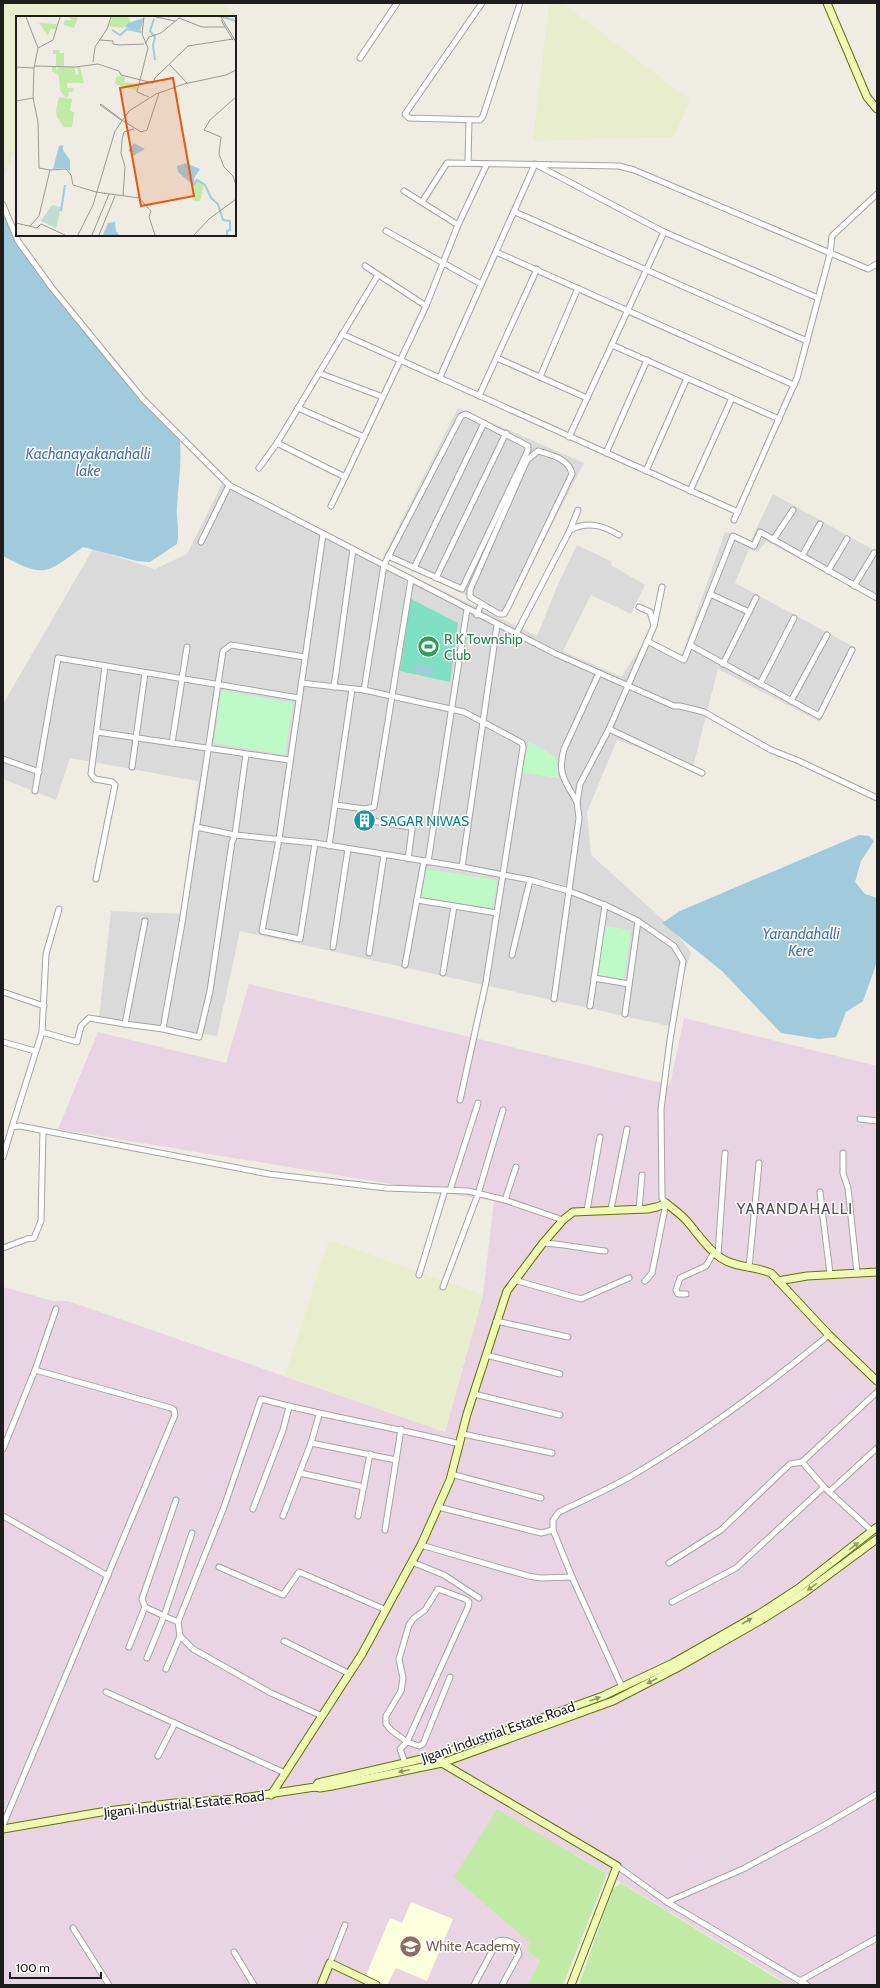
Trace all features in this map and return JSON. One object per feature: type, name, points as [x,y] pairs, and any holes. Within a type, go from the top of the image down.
[{"type":"street","points":[[360,58],[397,3]]},
{"type":"street","points":[[482,3],[405,114],[409,118],[480,120],[483,116],[520,3]]},
{"type":"street","points":[[827,3],[867,97],[877,109]]},
{"type":"street","points":[[468,163],[469,120]]},
{"type":"street","points":[[422,202],[447,163],[619,166],[634,170],[868,269],[877,264]]},
{"type":"street","points":[[331,506],[399,360],[426,306],[458,225],[487,164]]},
{"type":"street","points":[[440,377],[515,212],[534,164]]},
{"type":"street","points":[[534,164],[664,232],[818,298]]},
{"type":"street","points":[[404,191],[458,225]]},
{"type":"street","points":[[734,520],[794,385],[830,254],[832,236],[877,194]]},
{"type":"street","points":[[3,205],[18,241],[55,292],[142,398],[229,485],[497,625],[628,687],[674,706],[704,712],[771,750],[799,761],[877,798]]},
{"type":"street","points":[[515,212],[806,341]]},
{"type":"street","points":[[386,231],[481,284]]},
{"type":"street","points":[[569,437],[664,232]]},
{"type":"street","points":[[496,252],[794,385]]},
{"type":"street","points":[[365,266],[426,306]]},
{"type":"street","points":[[478,396],[497,358],[536,269]]},
{"type":"street","points":[[259,468],[277,443],[378,274]]},
{"type":"street","points":[[540,377],[578,288]]},
{"type":"street","points":[[342,334],[440,377],[478,396],[606,454],[738,512]]},
{"type":"street","points":[[612,345],[779,419]]},
{"type":"street","points":[[497,358],[587,398]]},
{"type":"street","points":[[606,454],[646,360]]},
{"type":"street","points":[[319,373],[383,397]]},
{"type":"street","points":[[646,471],[687,378]]},
{"type":"street","points":[[690,491],[732,398]]},
{"type":"street","points":[[298,408],[364,437]]},
{"type":"street","points":[[364,690],[384,565],[388,556],[461,416],[466,414],[525,443],[529,447],[462,589],[460,590],[388,556]]},
{"type":"street","points":[[414,568],[484,423]]},
{"type":"street","points":[[436,578],[506,434]]},
{"type":"street","points":[[277,443],[345,478]]},
{"type":"street","points":[[538,451],[564,461],[570,466],[572,474],[504,614],[499,614],[481,604],[470,597],[470,590],[527,460],[538,451]]},
{"type":"street","points":[[202,542],[229,485]]},
{"type":"street","points":[[516,634],[570,530],[578,510]]},
{"type":"street","points":[[773,540],[793,510]]},
{"type":"street","points":[[570,530],[588,524],[604,526],[619,535]]},
{"type":"street","points":[[802,556],[820,524]]},
{"type":"street","points":[[647,641],[684,660],[733,536],[754,546],[760,532],[877,598]]},
{"type":"street","points":[[315,844],[300,939],[262,931],[279,839],[289,760],[324,534]]},
{"type":"street","points":[[828,570],[847,539]]},
{"type":"street","points":[[334,687],[353,549]]},
{"type":"street","points":[[854,586],[874,553]]},
{"type":"street","points":[[336,805],[365,809],[374,807],[411,579]]},
{"type":"street","points":[[554,999],[579,818],[577,802],[580,784],[609,729],[654,626],[662,587]]},
{"type":"street","points":[[710,594],[749,612]]},
{"type":"street","points":[[723,664],[756,598]]},
{"type":"street","points":[[477,615],[481,604]]},
{"type":"street","points":[[639,607],[650,612],[654,626]]},
{"type":"street","points":[[405,965],[417,900],[426,862],[467,609]]},
{"type":"street","points":[[489,621],[493,610]]},
{"type":"street","points":[[760,684],[794,618]]},
{"type":"street","points":[[462,867],[482,720],[497,625]]},
{"type":"street","points":[[791,701],[827,635]]},
{"type":"street","points":[[163,1029],[223,651],[231,645],[305,657]]},
{"type":"street","points":[[690,646],[819,716],[852,650]]},
{"type":"street","points":[[172,743],[187,647]]},
{"type":"street","points":[[35,791],[58,658],[299,698]]},
{"type":"street","points":[[96,879],[115,784],[92,777],[96,732],[106,666]]},
{"type":"street","points":[[132,767],[145,673]]},
{"type":"street","points":[[577,802],[560,769],[561,762],[564,749],[599,673]]},
{"type":"street","points":[[301,683],[364,690],[452,708],[482,720],[522,743],[523,747],[481,1012],[460,1100]]},
{"type":"street","points":[[329,846],[352,689]]},
{"type":"street","points":[[609,729],[702,773]]},
{"type":"street","points":[[96,732],[289,760]]},
{"type":"street","points":[[42,1032],[77,1042],[81,1026],[89,1018],[163,1029],[199,1037],[210,991],[232,842],[235,836],[246,754]]},
{"type":"street","points":[[3,759],[38,772]]},
{"type":"street","points":[[372,821],[410,826],[412,829],[408,859]]},
{"type":"street","points":[[196,827],[235,836],[279,839],[329,846],[462,867],[530,880],[569,891],[605,905],[638,921],[674,946],[683,961],[670,1040],[661,1109],[662,1198],[716,1253],[736,1265],[761,1269],[771,1273],[829,1335],[877,1381]]},
{"type":"street","points":[[333,947],[348,849]]},
{"type":"street","points":[[369,953],[384,855]]},
{"type":"street","points":[[512,955],[530,880]]},
{"type":"street","points":[[417,900],[497,913]]},
{"type":"street","points":[[590,1006],[605,905]]},
{"type":"street","points":[[442,973],[454,906]]},
{"type":"street","points":[[3,1157],[42,1032],[46,954],[59,909]]},
{"type":"street","points":[[125,1024],[145,921]]},
{"type":"street","points":[[625,1014],[638,921]]},
{"type":"street","points":[[594,978],[629,984]]},
{"type":"street","points":[[3,992],[44,1006]]},
{"type":"street","points":[[3,1042],[35,1051]]},
{"type":"street","points":[[419,1275],[478,1103]]},
{"type":"street","points":[[443,1287],[478,1194],[503,1110]]},
{"type":"street","points":[[860,1119],[877,1121]]},
{"type":"street","points":[[12,1127],[20,1126],[269,1174],[386,1188],[468,1191],[505,1200],[563,1220]]},
{"type":"street","points":[[611,1209],[626,1129]]},
{"type":"street","points":[[3,1248],[34,1238],[41,1221],[43,1131]]},
{"type":"street","points":[[586,1210],[600,1137]]},
{"type":"street","points":[[686,1294],[678,1294],[676,1290],[680,1278],[706,1266],[716,1253],[725,1153]]},
{"type":"street","points":[[843,1153],[842,1173],[848,1188],[857,1273]]},
{"type":"street","points":[[749,1268],[759,1163]]},
{"type":"street","points":[[505,1200],[516,1167]]},
{"type":"street","points":[[639,1209],[642,1174]]},
{"type":"street","points":[[820,1192],[830,1274]]},
{"type":"street","points":[[271,1795],[350,1674],[421,1545],[451,1474],[496,1321],[507,1291],[514,1280],[563,1220],[574,1212],[586,1210],[639,1209],[657,1207],[666,1203]]},
{"type":"street","points":[[645,1281],[652,1273],[666,1203]]},
{"type":"street","points":[[543,1243],[568,1244],[582,1249],[606,1251]]},
{"type":"street","points":[[778,1281],[807,1276],[877,1272]]},
{"type":"street","points":[[514,1280],[582,1299],[629,1278]]},
{"type":"street","points":[[3,1449],[35,1370],[56,1309]]},
{"type":"street","points":[[496,1321],[568,1337]]},
{"type":"street","points":[[622,1687],[572,1577],[553,1530],[553,1520],[559,1512],[632,1476],[723,1417],[790,1367],[829,1335]]},
{"type":"street","points":[[486,1355],[560,1374]]},
{"type":"street","points":[[3,1825],[175,1415],[174,1410],[35,1370]]},
{"type":"street","points":[[669,1563],[721,1530],[790,1464],[802,1462],[877,1392]]},
{"type":"street","points":[[474,1394],[560,1415]]},
{"type":"street","points":[[166,1669],[180,1636],[178,1622],[224,1507],[261,1399],[320,1415],[401,1429],[460,1444]]},
{"type":"street","points":[[253,1508],[283,1430],[289,1407]]},
{"type":"street","points":[[282,1516],[311,1443],[320,1415]]},
{"type":"street","points":[[385,1530],[401,1429]]},
{"type":"street","points":[[463,1434],[552,1453]]},
{"type":"street","points":[[311,1443],[396,1460]]},
{"type":"street","points":[[829,1492],[877,1448]]},
{"type":"street","points":[[358,1516],[370,1454]]},
{"type":"street","points":[[802,1462],[829,1492],[875,1529]]},
{"type":"street","points":[[300,1472],[364,1487]]},
{"type":"street","points":[[451,1474],[541,1498]]},
{"type":"street","points":[[672,1602],[736,1568],[824,1487]]},
{"type":"street","points":[[129,1647],[145,1607],[142,1599],[176,1500]]},
{"type":"street","points":[[438,1507],[541,1533],[553,1530]]},
{"type":"street","points":[[3,1516],[108,1576]]},
{"type":"street","name":"Jigani Industrial Estate Road","points":[[315,1787],[318,1783],[440,1755],[603,1696],[674,1663],[759,1614],[800,1588],[875,1529]]},
{"type":"street","points":[[147,1658],[164,1616],[192,1533]]},
{"type":"street","name":"Jigani Industrial Estate Road","points":[[3,1829],[108,1811],[271,1795],[315,1787],[320,1788],[442,1763],[619,1698],[763,1619],[804,1593],[877,1539]]},
{"type":"street","points":[[421,1545],[528,1576],[541,1578],[572,1577]]},
{"type":"street","points":[[412,1562],[444,1575],[478,1598]]},
{"type":"street","points":[[219,1567],[282,1595],[299,1572],[386,1610]]},
{"type":"street","points":[[405,1763],[400,1749],[407,1742],[469,1602],[445,1590],[438,1589],[425,1610],[412,1619],[409,1625],[399,1660],[403,1678],[401,1691],[386,1716],[386,1724],[391,1730],[407,1742],[419,1746],[423,1744],[450,1677]]},
{"type":"street","points":[[145,1607],[178,1622]]},
{"type":"street","points":[[180,1636],[193,1649],[271,1693],[322,1716]]},
{"type":"street","points":[[284,1641],[350,1674]]},
{"type":"street","points":[[106,1692],[285,1773]]},
{"type":"street","points":[[158,1756],[175,1723]]},
{"type":"street","points":[[440,1755],[442,1763],[617,1866],[667,1902],[807,1985]]},
{"type":"street","points":[[667,1902],[743,1869],[823,1826],[877,1794]]},
{"type":"street","points":[[572,1985],[617,1866]]},
{"type":"street","points":[[321,1985],[345,1925]]},
{"type":"street","points":[[73,1928],[109,1985]]},
{"type":"street","points":[[800,1981],[877,1938]]},
{"type":"street","points":[[474,1985],[498,1941],[507,1940],[516,1945],[519,1954],[502,1985]]},
{"type":"street","points":[[234,1952],[254,1985]]},
{"type":"street","points":[[330,1963],[376,1985]]},
{"type":"shaded area","points":[[3,3],[222,3],[237,15],[236,16],[16,16],[16,147],[4,177]]},
{"type":"shaded area","points":[[549,3],[562,3],[690,100],[674,137],[533,141]]},
{"type":"shaded area","points":[[458,408],[584,463],[506,614],[383,557]]},
{"type":"shaded area","points":[[222,484],[537,636],[559,582],[577,545],[606,559],[612,562],[611,565],[645,585],[631,614],[591,595],[563,651],[621,677],[646,639],[682,654],[725,532],[751,540],[773,494],[877,552],[877,601],[766,541],[758,552],[749,549],[735,583],[856,648],[820,722],[718,669],[693,767],[617,740],[587,812],[591,855],[671,927],[691,952],[669,1026],[240,931],[217,1036],[99,1018],[111,911],[181,914],[198,781],[70,758],[56,800],[3,779],[3,704],[93,549],[155,569],[187,554]]},
{"type":"shaded area","points":[[249,984],[670,1085],[684,1018],[877,1066],[877,1985],[790,1985],[574,1854],[540,1961],[527,1985],[3,1985],[3,1287],[53,1301],[68,1301],[445,1432],[483,1295],[494,1201],[58,1129],[98,1032],[226,1063]]},
{"type":"shaded area","points":[[329,1240],[483,1295],[445,1432],[285,1376]]},
{"type":"shaded area","name":"White Academy","points":[[411,1902],[453,1919],[427,1981],[396,1968],[386,1985],[366,1975],[390,1918],[402,1923]]},
{"type":"green space","name":"R K Township Club","points":[[411,599],[458,623],[450,682],[400,671]]},
{"type":"green space","points":[[221,690],[293,703],[285,755],[214,743]]},
{"type":"green space","points":[[529,741],[556,757],[559,778],[522,773]]},
{"type":"green space","points":[[426,869],[497,880],[493,908],[421,897]]},
{"type":"green space","points":[[604,926],[631,930],[624,979],[597,975]]},
{"type":"green space","points":[[497,1809],[607,1874],[563,1985],[527,1985],[540,1961],[527,1950],[530,1943],[454,1877]]},
{"type":"green space","points":[[621,1883],[774,1977],[790,1985],[579,1985],[612,1890]]},
{"type":"water","name":"Kachanayakanahalli lake","points":[[3,207],[22,246],[131,386],[179,436],[180,462],[177,507],[177,544],[150,562],[137,561],[83,547],[53,567],[45,570],[37,570],[28,568],[3,556]]},
{"type":"water","points":[[415,664],[433,667],[432,675],[414,672]]},
{"type":"water","name":"Yarandahalli Kere","points":[[859,835],[869,836],[874,841],[861,861],[855,882],[865,894],[877,898],[877,962],[863,1001],[846,1012],[836,1037],[819,1039],[781,1033],[722,971],[662,923],[680,911]]},
{"type":"place","name":"R K Township Club","points":[[429,647]]},
{"type":"place","name":"SAGAR NIWAS","points":[[364,821]]},
{"type":"place","name":"White Academy","points":[[410,1946]]},
{"type":"district","name":"YARANDAHALLI","points":[[795,1209]]}]
